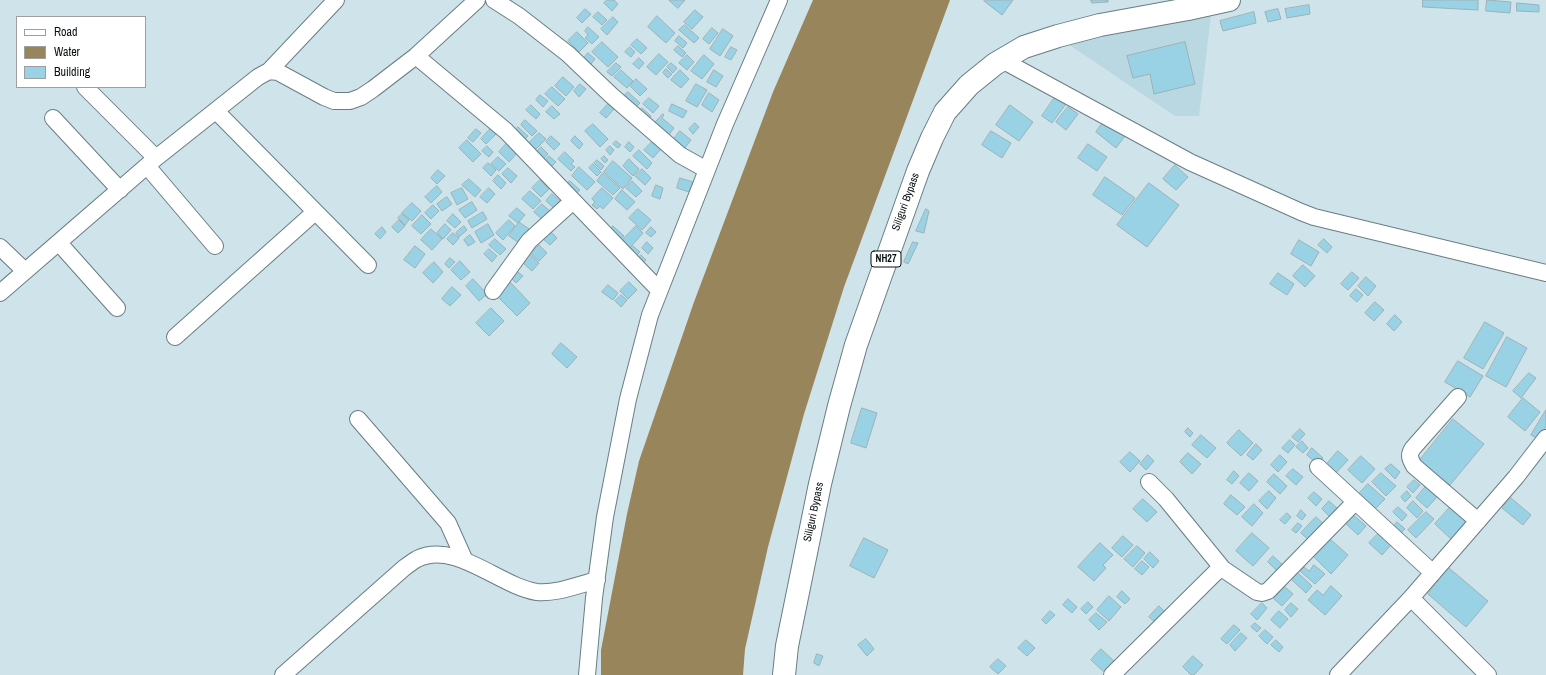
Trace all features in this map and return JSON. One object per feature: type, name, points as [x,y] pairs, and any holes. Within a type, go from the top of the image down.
[{"type":"highway","name":"NH27","points":[[1196,5],[1229,0]]},
{"type":"highway","name":"Siliguri Bypass","points":[[784,675],[787,646],[820,484],[856,344],[918,171],[945,112],[969,84],[1002,60],[1024,47],[1100,25],[1196,5]]},
{"type":"street","points":[[0,293],[151,162],[253,81],[269,71],[336,0]]},
{"type":"street","points":[[269,71],[284,74],[324,97],[334,101],[350,101],[361,97],[373,89],[416,56],[477,0]]},
{"type":"street","points":[[494,0],[518,16],[568,54],[611,95],[680,155],[707,170]]},
{"type":"street","points":[[587,675],[605,517],[628,399],[650,316],[707,170],[778,0]]},
{"type":"street","points":[[416,56],[506,131],[659,290]]},
{"type":"street","points":[[1002,60],[1190,162],[1301,212],[1314,217],[1546,273]]},
{"type":"street","points":[[86,88],[151,162],[215,246]]},
{"type":"street","points":[[216,111],[368,265]]},
{"type":"street","points":[[53,118],[120,190]]},
{"type":"street","points":[[493,291],[529,241],[573,201]]},
{"type":"street","points":[[175,337],[315,212]]},
{"type":"street","points":[[59,242],[117,308]]},
{"type":"street","points":[[0,247],[26,271]]},
{"type":"street","points":[[1458,397],[1413,448],[1410,452],[1410,460],[1414,466],[1478,521]]},
{"type":"street","points":[[358,419],[448,523],[465,561]]},
{"type":"street","points":[[1338,675],[1433,573],[1516,477],[1546,438]]},
{"type":"street","points":[[1318,467],[1433,573]]},
{"type":"street","points":[[1149,482],[1166,499],[1223,569],[1257,592],[1262,593],[1268,591],[1355,502]]},
{"type":"street","points":[[283,675],[404,568],[417,559],[433,555],[448,555],[465,561],[505,581],[537,592],[551,592],[597,580]]},
{"type":"street","points":[[1112,675],[1216,572],[1223,569]]},
{"type":"street","points":[[1411,598],[1488,675]]},
{"type":"shaded area","points":[[1211,15],[1199,116],[1175,116],[1062,40]]},
{"type":"water","points":[[813,0],[950,0],[844,287],[804,414],[768,547],[745,649],[743,675],[601,675],[601,650],[627,514],[639,461],[694,302],[773,92]]},
{"type":"building","points":[[607,0],[614,0],[618,4],[612,11],[604,3]]},
{"type":"building","points":[[669,0],[685,0],[678,8]]},
{"type":"building","points":[[1013,0],[1002,15],[984,1]]},
{"type":"building","points":[[1091,0],[1108,0],[1108,2],[1092,3]]},
{"type":"building","points":[[1423,0],[1478,0],[1478,10],[1423,7]]},
{"type":"building","points":[[1487,0],[1511,2],[1510,13],[1486,11]]},
{"type":"building","points":[[1517,3],[1539,5],[1539,12],[1517,11]]},
{"type":"building","points":[[1309,5],[1310,14],[1287,18],[1285,9]]},
{"type":"building","points":[[585,9],[591,14],[582,23],[577,18]]},
{"type":"building","points":[[1278,9],[1281,19],[1268,22],[1265,12]]},
{"type":"building","points":[[695,10],[703,17],[692,29],[684,22]]},
{"type":"building","points":[[598,12],[607,20],[602,25],[593,17]]},
{"type":"building","points":[[1254,12],[1256,23],[1223,31],[1220,21]]},
{"type":"building","points":[[657,16],[675,33],[666,43],[648,27]]},
{"type":"building","points":[[613,17],[618,22],[607,35],[601,29]]},
{"type":"building","points":[[685,25],[699,38],[694,43],[679,30]]},
{"type":"building","points":[[588,27],[599,37],[592,44],[585,38],[588,35],[585,31]]},
{"type":"building","points":[[712,28],[718,33],[709,44],[703,39]]},
{"type":"building","points":[[723,29],[733,36],[720,56],[710,49]]},
{"type":"building","points":[[577,32],[588,43],[579,52],[568,41]]},
{"type":"building","points":[[679,36],[687,43],[683,48],[675,41]]},
{"type":"building","points":[[637,39],[647,48],[641,54],[631,45]]},
{"type":"building","points":[[602,42],[618,57],[608,67],[592,52]]},
{"type":"building","points":[[1185,42],[1195,84],[1154,94],[1150,74],[1133,78],[1127,56]]},
{"type":"building","points":[[678,46],[686,53],[682,57],[674,50]]},
{"type":"building","points":[[630,47],[635,52],[631,57],[625,52]]},
{"type":"building","points":[[731,47],[737,50],[731,60],[725,57]]},
{"type":"building","points":[[588,53],[595,59],[591,64],[584,58]]},
{"type":"building","points":[[659,54],[668,62],[656,75],[647,67]]},
{"type":"building","points":[[687,55],[694,62],[687,70],[679,63]]},
{"type":"building","points":[[704,55],[714,64],[702,79],[691,71]]},
{"type":"building","points":[[639,58],[644,63],[639,69],[633,64]]},
{"type":"building","points":[[616,63],[621,67],[612,76],[607,72]]},
{"type":"building","points":[[671,63],[677,68],[673,73],[667,67]]},
{"type":"building","points":[[666,69],[672,74],[668,78],[663,73]]},
{"type":"building","points":[[621,70],[633,81],[627,88],[614,77]]},
{"type":"building","points":[[680,70],[689,79],[681,88],[671,80]]},
{"type":"building","points":[[714,70],[723,76],[716,87],[707,82]]},
{"type":"building","points":[[563,77],[574,87],[566,96],[555,86]]},
{"type":"building","points":[[636,79],[647,89],[640,96],[630,86]]},
{"type":"building","points":[[580,84],[586,89],[579,97],[574,91]]},
{"type":"building","points":[[696,84],[707,90],[697,107],[686,101]]},
{"type":"building","points":[[552,87],[565,99],[558,106],[545,94]]},
{"type":"building","points":[[628,92],[640,103],[632,111],[620,100]]},
{"type":"building","points":[[709,93],[719,100],[712,112],[702,105]]},
{"type":"building","points":[[540,95],[548,101],[543,107],[536,100]]},
{"type":"building","points":[[1055,97],[1066,104],[1052,123],[1042,116]]},
{"type":"building","points":[[649,98],[659,106],[653,113],[643,104]]},
{"type":"building","points":[[608,104],[614,109],[606,118],[600,113]]},
{"type":"building","points":[[672,104],[687,111],[683,118],[669,111]]},
{"type":"building","points":[[531,105],[540,114],[536,119],[526,110]]},
{"type":"building","points":[[1010,105],[1033,122],[1019,141],[996,125]]},
{"type":"building","points":[[552,106],[560,114],[554,119],[546,112]]},
{"type":"building","points":[[1068,107],[1078,114],[1066,130],[1056,122]]},
{"type":"building","points":[[642,108],[651,116],[645,123],[636,114]]},
{"type":"building","points":[[663,114],[664,115],[662,118],[674,128],[667,137],[653,125]]},
{"type":"building","points":[[525,120],[537,131],[532,136],[521,125]]},
{"type":"building","points":[[1105,120],[1125,136],[1116,148],[1096,132]]},
{"type":"building","points":[[695,123],[699,127],[693,134],[689,129]]},
{"type":"building","points":[[593,124],[608,139],[600,147],[585,131]]},
{"type":"building","points":[[493,126],[499,131],[486,144],[481,139]]},
{"type":"building","points":[[518,127],[528,136],[522,142],[513,133]]},
{"type":"building","points":[[476,129],[481,133],[473,142],[468,138]]},
{"type":"building","points":[[680,131],[691,140],[684,149],[673,140]]},
{"type":"building","points":[[991,131],[1011,143],[1002,158],[982,145]]},
{"type":"building","points":[[539,133],[546,139],[535,150],[528,144]]},
{"type":"building","points":[[551,136],[560,144],[554,150],[546,142]]},
{"type":"building","points":[[575,136],[583,144],[579,149],[571,141]]},
{"type":"building","points":[[467,140],[481,154],[473,162],[459,148]]},
{"type":"building","points":[[616,141],[621,145],[618,148],[613,144]]},
{"type":"building","points":[[653,141],[662,148],[653,158],[644,150]]},
{"type":"building","points":[[629,142],[634,147],[630,152],[625,147]]},
{"type":"building","points":[[507,143],[517,153],[509,162],[499,152]]},
{"type":"building","points":[[1088,144],[1107,157],[1097,171],[1078,158]]},
{"type":"building","points":[[487,146],[493,152],[489,157],[482,151]]},
{"type":"building","points":[[610,146],[614,150],[610,155],[606,150]]},
{"type":"building","points":[[541,147],[548,154],[542,160],[535,154]]},
{"type":"building","points":[[639,150],[652,163],[647,169],[633,156]]},
{"type":"building","points":[[565,152],[574,161],[571,164],[575,167],[571,171],[558,159]]},
{"type":"building","points":[[549,156],[556,162],[550,168],[544,162]]},
{"type":"building","points":[[604,156],[608,160],[605,163],[601,159]]},
{"type":"building","points":[[498,157],[506,164],[499,171],[491,164]]},
{"type":"building","points":[[629,159],[639,169],[633,176],[623,166]]},
{"type":"building","points":[[597,160],[604,166],[601,170],[594,163]]},
{"type":"building","points":[[613,161],[632,178],[623,189],[604,172]]},
{"type":"building","points":[[488,163],[496,170],[491,176],[483,168]]},
{"type":"building","points":[[593,164],[601,172],[597,176],[589,168]]},
{"type":"building","points":[[1175,165],[1188,177],[1176,190],[1163,179]]},
{"type":"building","points":[[579,167],[595,182],[587,190],[572,176]]},
{"type":"building","points":[[508,168],[517,176],[511,183],[502,174]]},
{"type":"building","points":[[642,169],[651,178],[645,185],[635,176]]},
{"type":"building","points":[[438,170],[445,176],[437,184],[431,178]]},
{"type":"building","points":[[603,173],[620,188],[613,195],[597,181]]},
{"type":"building","points":[[498,175],[506,183],[501,189],[493,181]]},
{"type":"building","points":[[1105,177],[1135,198],[1122,215],[1093,195]]},
{"type":"building","points":[[680,178],[693,182],[689,192],[677,188]]},
{"type":"building","points":[[469,179],[481,190],[475,197],[462,185]]},
{"type":"building","points":[[540,180],[549,189],[541,197],[532,188]]},
{"type":"building","points":[[570,181],[580,190],[574,196],[564,186]]},
{"type":"building","points":[[632,181],[642,191],[636,197],[626,188]]},
{"type":"building","points":[[1149,183],[1179,205],[1147,247],[1117,225]]},
{"type":"building","points":[[656,185],[663,188],[660,199],[652,196]]},
{"type":"building","points":[[437,186],[442,192],[431,203],[425,197]]},
{"type":"building","points":[[462,188],[468,199],[457,205],[451,193]]},
{"type":"building","points":[[489,188],[495,194],[487,203],[480,197]]},
{"type":"building","points":[[602,188],[613,198],[603,209],[600,206],[597,209],[592,205],[595,202],[592,199]]},
{"type":"building","points":[[622,190],[635,202],[627,210],[615,199]]},
{"type":"building","points":[[530,191],[541,201],[533,209],[522,199]]},
{"type":"building","points":[[552,194],[562,203],[556,210],[546,201]]},
{"type":"building","points":[[447,197],[452,204],[442,211],[437,204]]},
{"type":"building","points":[[472,202],[477,210],[465,218],[459,210]]},
{"type":"building","points":[[412,203],[421,211],[412,221],[402,213]]},
{"type":"building","points":[[542,204],[552,213],[544,221],[534,212]]},
{"type":"building","points":[[433,205],[439,211],[431,219],[425,213]]},
{"type":"building","points":[[517,208],[525,215],[518,223],[509,216]]},
{"type":"building","points":[[638,209],[651,220],[642,230],[629,218]]},
{"type":"building","points":[[926,209],[929,211],[924,233],[916,231]]},
{"type":"building","points":[[483,212],[487,219],[472,228],[468,221]]},
{"type":"building","points":[[402,214],[409,220],[405,225],[398,218]]},
{"type":"building","points":[[453,214],[461,222],[455,228],[447,221]]},
{"type":"building","points":[[422,215],[431,224],[421,234],[412,226]]},
{"type":"building","points":[[399,220],[405,226],[398,233],[392,227]]},
{"type":"building","points":[[509,220],[515,226],[503,240],[496,233]]},
{"type":"building","points":[[519,222],[532,231],[522,245],[509,236]]},
{"type":"building","points":[[445,224],[451,230],[443,239],[437,233]]},
{"type":"building","points":[[488,224],[494,235],[481,243],[475,232]]},
{"type":"building","points":[[464,226],[467,230],[459,237],[456,233]]},
{"type":"building","points":[[613,226],[624,236],[617,244],[606,234]]},
{"type":"building","points":[[636,226],[643,233],[627,251],[618,245]]},
{"type":"building","points":[[382,227],[386,232],[380,239],[375,234]]},
{"type":"building","points":[[651,227],[656,232],[651,237],[646,233]]},
{"type":"building","points":[[431,229],[442,239],[432,250],[421,240]]},
{"type":"building","points":[[550,231],[557,238],[550,245],[543,239]]},
{"type":"building","points":[[453,233],[459,238],[453,245],[447,239]]},
{"type":"building","points":[[470,235],[475,242],[468,246],[464,240]]},
{"type":"building","points":[[495,239],[506,249],[500,255],[489,245]]},
{"type":"building","points":[[1324,239],[1332,247],[1327,253],[1318,245]]},
{"type":"building","points":[[1299,240],[1319,252],[1311,266],[1291,254]]},
{"type":"building","points":[[647,242],[653,248],[648,254],[642,248]]},
{"type":"building","points":[[913,242],[918,243],[908,264],[904,262]]},
{"type":"building","points":[[539,245],[547,253],[539,261],[531,254]]},
{"type":"building","points":[[415,246],[425,254],[415,268],[404,260]]},
{"type":"building","points":[[633,246],[640,252],[632,260],[625,254]]},
{"type":"building","points":[[489,249],[497,256],[492,262],[484,254]]},
{"type":"building","points":[[529,254],[539,263],[532,271],[522,262]]},
{"type":"building","points":[[641,255],[646,260],[640,266],[635,261]]},
{"type":"building","points":[[450,258],[455,262],[449,268],[445,264]]},
{"type":"building","points":[[460,261],[470,272],[461,280],[451,270]]},
{"type":"building","points":[[434,262],[443,272],[433,283],[423,273]]},
{"type":"building","points":[[1303,265],[1315,276],[1305,287],[1293,276]]},
{"type":"building","points":[[514,269],[523,276],[516,283],[508,275]]},
{"type":"building","points":[[1352,272],[1359,278],[1348,290],[1341,284]]},
{"type":"building","points":[[1278,273],[1294,284],[1287,295],[1270,284]]},
{"type":"building","points":[[1366,277],[1376,286],[1368,296],[1358,286]]},
{"type":"building","points":[[473,279],[487,294],[479,301],[466,286]]},
{"type":"building","points":[[510,282],[530,303],[517,316],[497,296]]},
{"type":"building","points":[[629,282],[637,290],[628,299],[620,291]]},
{"type":"building","points":[[608,285],[618,293],[613,300],[602,292]]},
{"type":"building","points":[[452,287],[461,295],[450,306],[442,299]]},
{"type":"building","points":[[1356,289],[1363,295],[1357,302],[1350,296]]},
{"type":"building","points":[[621,295],[627,300],[621,307],[615,301]]},
{"type":"building","points":[[1375,302],[1384,310],[1374,321],[1365,313]]},
{"type":"building","points":[[491,308],[504,321],[489,336],[476,323]]},
{"type":"building","points":[[1395,315],[1402,322],[1394,331],[1387,324]]},
{"type":"building","points":[[1485,322],[1504,333],[1483,369],[1464,358]]},
{"type":"building","points":[[1507,337],[1527,348],[1506,387],[1486,376]]},
{"type":"building","points":[[561,343],[577,357],[567,368],[552,354]]},
{"type":"building","points":[[1458,361],[1483,376],[1470,397],[1445,382]]},
{"type":"building","points":[[1529,373],[1536,378],[1521,398],[1513,391]]},
{"type":"building","points":[[1523,398],[1540,412],[1525,431],[1508,417]]},
{"type":"building","points":[[862,408],[877,413],[866,448],[851,443]]},
{"type":"building","points":[[1546,410],[1546,426],[1538,439],[1531,435]]},
{"type":"building","points":[[1453,419],[1484,444],[1450,485],[1419,461]]},
{"type":"building","points":[[1188,428],[1193,433],[1190,437],[1185,432]]},
{"type":"building","points":[[1300,429],[1305,434],[1298,442],[1292,437]]},
{"type":"building","points":[[1239,430],[1253,443],[1241,456],[1227,443]]},
{"type":"building","points":[[1201,435],[1216,448],[1207,458],[1192,445]]},
{"type":"building","points":[[1290,440],[1295,445],[1288,453],[1282,448]]},
{"type":"building","points":[[1302,441],[1308,448],[1303,453],[1296,447]]},
{"type":"building","points":[[1256,444],[1262,450],[1253,460],[1247,455]]},
{"type":"building","points":[[1312,448],[1323,458],[1317,464],[1307,455]]},
{"type":"building","points":[[1338,451],[1348,460],[1335,474],[1326,465]]},
{"type":"building","points":[[1130,452],[1140,461],[1130,472],[1120,462]]},
{"type":"building","points":[[1188,453],[1201,464],[1192,474],[1180,462]]},
{"type":"building","points":[[1148,455],[1154,461],[1146,470],[1140,464]]},
{"type":"building","points":[[1280,455],[1287,462],[1278,472],[1271,465]]},
{"type":"building","points":[[1361,456],[1375,469],[1362,483],[1348,470]]},
{"type":"building","points":[[1391,464],[1400,472],[1395,479],[1385,469]]},
{"type":"building","points":[[1293,469],[1303,477],[1296,485],[1286,476]]},
{"type":"building","points":[[1234,471],[1239,476],[1232,484],[1227,480]]},
{"type":"building","points":[[1249,473],[1258,481],[1249,491],[1240,483]]},
{"type":"building","points":[[1381,473],[1396,486],[1386,496],[1372,482]]},
{"type":"building","points":[[1274,474],[1287,486],[1280,494],[1267,482]]},
{"type":"building","points":[[1414,480],[1420,485],[1413,493],[1407,487]]},
{"type":"building","points":[[1368,484],[1385,499],[1374,510],[1358,495]]},
{"type":"building","points":[[1427,485],[1438,496],[1427,508],[1416,498]]},
{"type":"building","points":[[1269,491],[1276,498],[1267,509],[1259,501]]},
{"type":"building","points":[[1407,491],[1411,496],[1405,502],[1401,497]]},
{"type":"building","points":[[1314,492],[1322,499],[1316,506],[1308,498]]},
{"type":"building","points":[[1231,495],[1245,507],[1237,515],[1224,504]]},
{"type":"building","points":[[1511,498],[1531,515],[1523,525],[1502,508]]},
{"type":"building","points":[[1143,499],[1157,512],[1147,522],[1133,509]]},
{"type":"building","points":[[1329,501],[1338,509],[1330,517],[1322,509]]},
{"type":"building","points":[[1413,501],[1423,511],[1417,518],[1407,508]]},
{"type":"building","points":[[1254,504],[1263,513],[1252,526],[1242,517]]},
{"type":"building","points":[[1452,505],[1470,522],[1453,541],[1435,524]]},
{"type":"building","points":[[1398,507],[1407,515],[1402,521],[1393,512]]},
{"type":"building","points":[[1301,510],[1306,515],[1302,520],[1297,516]]},
{"type":"building","points":[[1426,512],[1434,519],[1416,538],[1408,530]]},
{"type":"building","points":[[1287,513],[1291,517],[1285,524],[1280,520]]},
{"type":"building","points":[[1351,513],[1366,526],[1358,535],[1343,521]]},
{"type":"building","points":[[1316,517],[1326,526],[1311,542],[1301,533]]},
{"type":"building","points":[[1397,522],[1405,529],[1401,533],[1394,526]]},
{"type":"building","points":[[1298,523],[1302,526],[1296,533],[1292,530]]},
{"type":"building","points":[[1252,533],[1269,548],[1253,566],[1236,551]]},
{"type":"building","points":[[1378,534],[1391,545],[1382,555],[1369,543]]},
{"type":"building","points":[[1123,536],[1133,545],[1122,557],[1112,548]]},
{"type":"building","points":[[864,538],[888,550],[874,578],[850,566]]},
{"type":"building","points":[[1330,539],[1348,555],[1331,574],[1314,557]]},
{"type":"building","points":[[1100,543],[1113,555],[1103,565],[1106,568],[1094,581],[1078,567]]},
{"type":"building","points":[[1137,546],[1145,553],[1133,567],[1124,559]]},
{"type":"building","points":[[1150,552],[1159,561],[1153,568],[1144,559]]},
{"type":"building","points":[[1273,556],[1285,567],[1279,573],[1268,562]]},
{"type":"building","points":[[1142,561],[1149,567],[1142,575],[1135,569]]},
{"type":"building","points":[[1314,565],[1325,574],[1315,584],[1300,571],[1304,567],[1309,571]]},
{"type":"building","points":[[1449,568],[1488,601],[1466,627],[1428,594]]},
{"type":"building","points":[[1298,573],[1312,586],[1306,593],[1292,580]]},
{"type":"building","points":[[1331,586],[1342,596],[1325,615],[1308,600],[1317,590],[1323,595]]},
{"type":"building","points":[[1285,587],[1293,594],[1282,606],[1274,599]]},
{"type":"building","points":[[1122,591],[1130,599],[1125,604],[1117,597]]},
{"type":"building","points":[[1109,596],[1121,607],[1109,621],[1097,610]]},
{"type":"building","points":[[1068,599],[1077,607],[1072,613],[1063,605]]},
{"type":"building","points":[[1088,602],[1093,607],[1086,614],[1081,609]]},
{"type":"building","points":[[1262,603],[1267,608],[1257,620],[1251,614]]},
{"type":"building","points":[[1291,603],[1298,609],[1291,617],[1285,610]]},
{"type":"building","points":[[1159,606],[1165,612],[1156,623],[1149,617]]},
{"type":"building","points":[[1050,611],[1055,615],[1046,624],[1042,620]]},
{"type":"building","points":[[1279,611],[1288,619],[1280,628],[1271,620]]},
{"type":"building","points":[[1096,613],[1107,622],[1099,630],[1089,620]]},
{"type":"building","points":[[1255,623],[1261,628],[1257,632],[1251,627]]},
{"type":"building","points":[[1234,625],[1240,630],[1227,644],[1221,639]]},
{"type":"building","points":[[1265,630],[1273,637],[1267,644],[1259,636]]},
{"type":"building","points":[[1241,633],[1247,638],[1235,651],[1230,645]]},
{"type":"building","points":[[866,639],[874,649],[867,656],[858,645]]},
{"type":"building","points":[[1026,640],[1035,648],[1027,656],[1018,648]]},
{"type":"building","points":[[1276,640],[1283,647],[1279,652],[1271,645]]},
{"type":"building","points":[[1101,649],[1115,662],[1105,673],[1091,660]]},
{"type":"building","points":[[817,654],[823,656],[819,666],[814,663]]},
{"type":"building","points":[[1193,656],[1203,665],[1194,675],[1191,675],[1183,667]]},
{"type":"building","points":[[998,659],[1006,666],[998,674],[990,667]]}]
